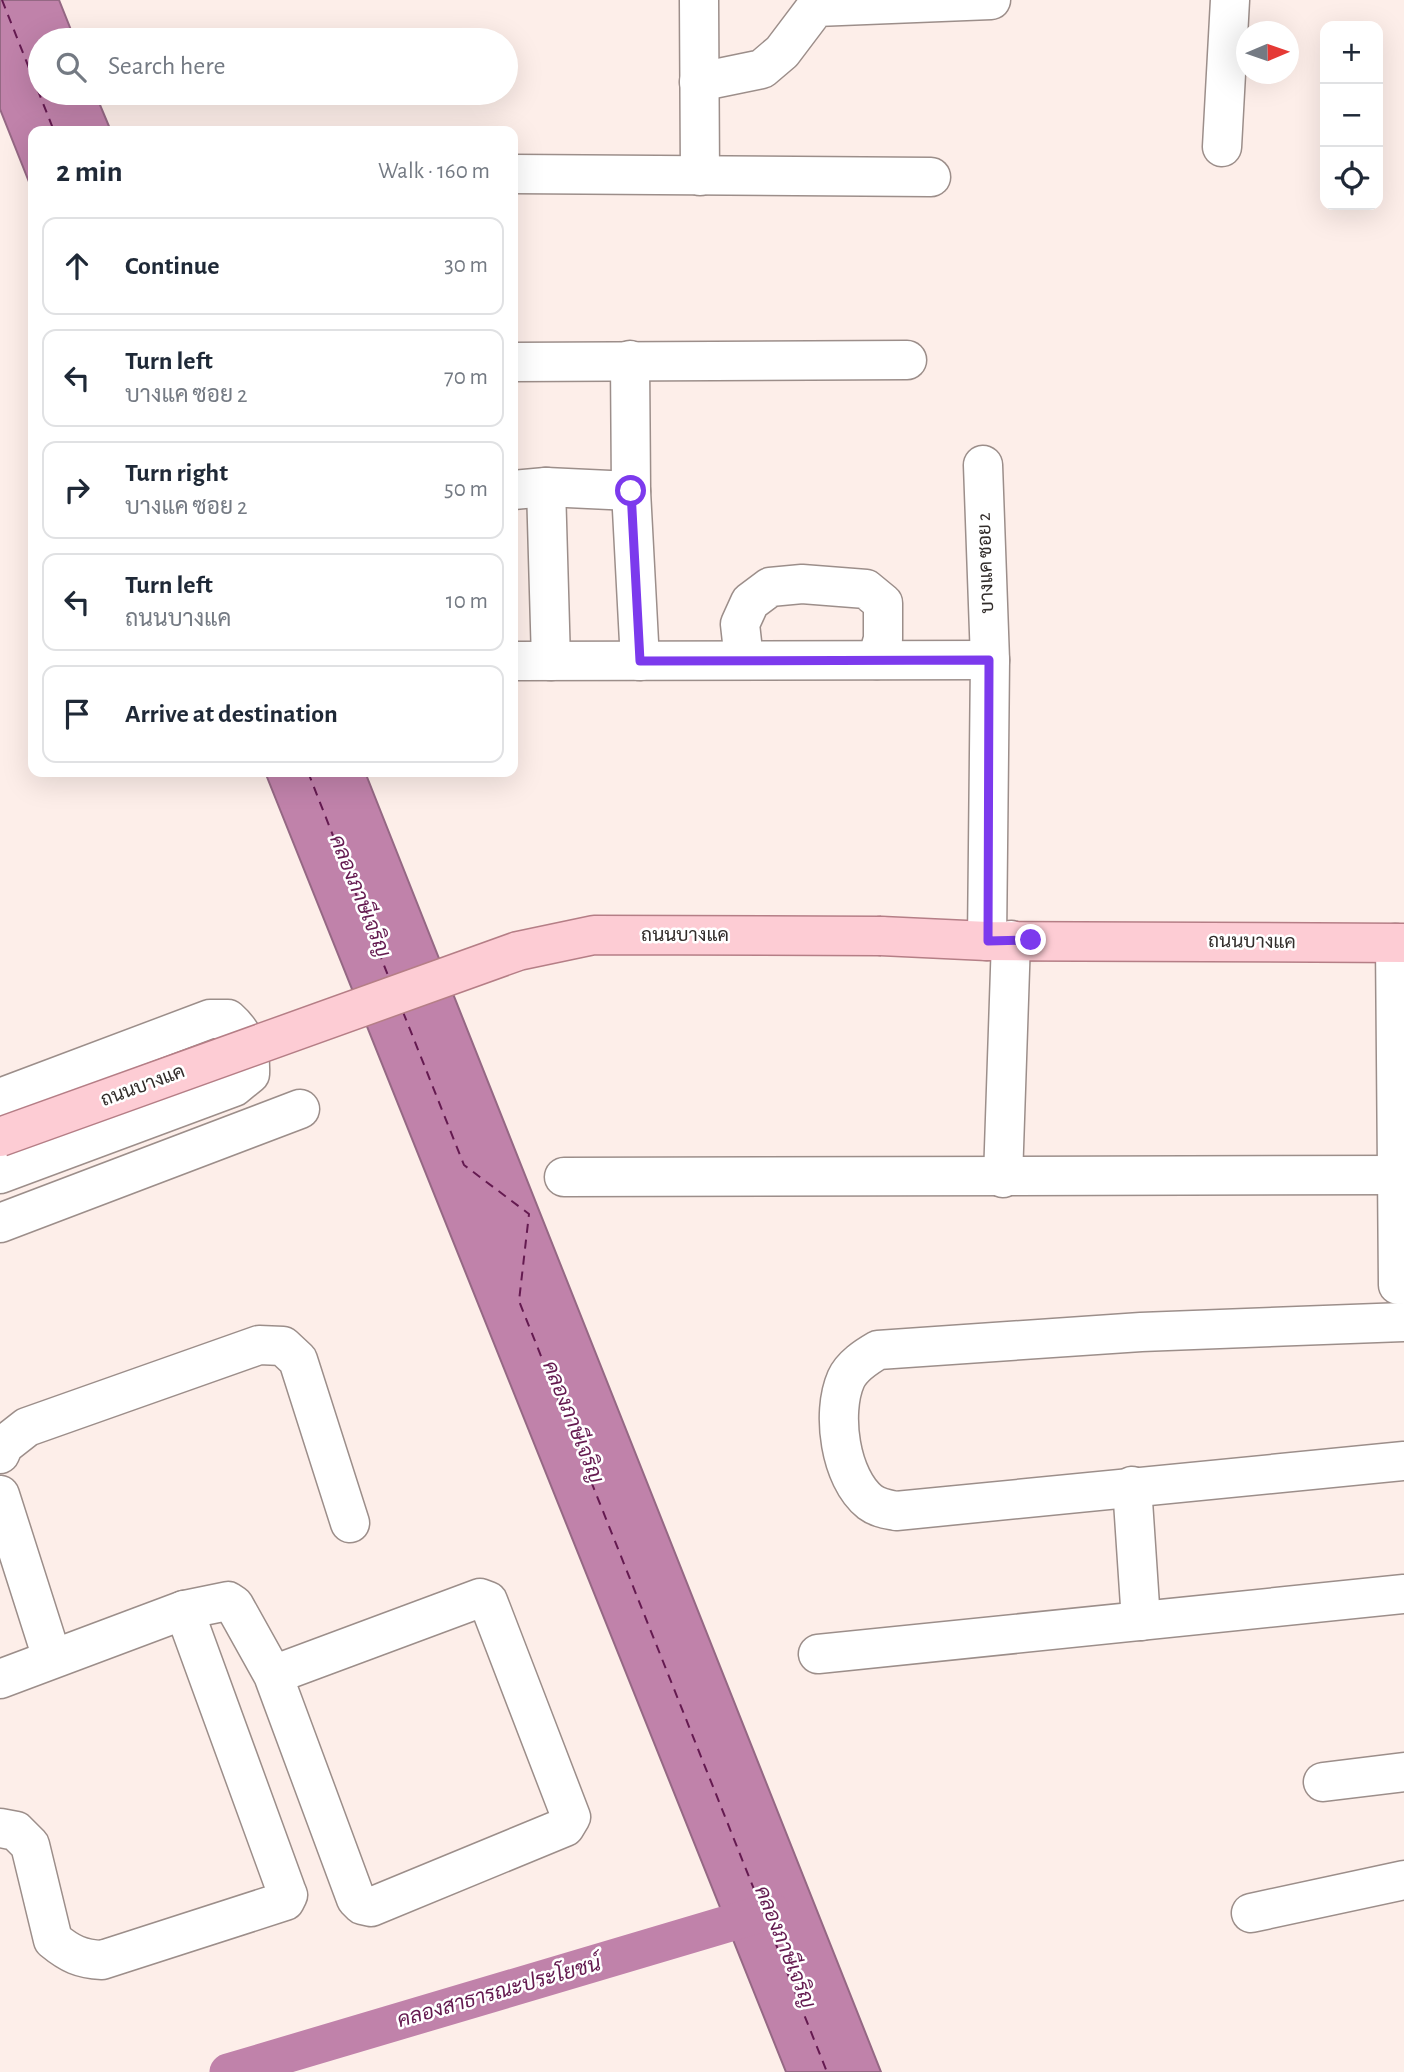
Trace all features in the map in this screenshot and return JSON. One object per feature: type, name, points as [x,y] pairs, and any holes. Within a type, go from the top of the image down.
[{"type":"main road","name":"ถนนบางแค","points":[[0,1137],[518,951],[594,935],[1400,943]]},
{"type":"street","points":[[699,0],[700,176]]},
{"type":"street","points":[[699,82],[762,69],[782,52],[816,7],[991,0]]},
{"type":"street","points":[[1222,148],[1230,0]]},
{"type":"street","points":[[518,174],[931,177]]},
{"type":"street","points":[[518,362],[907,359]]},
{"type":"street","points":[[630,360],[631,491],[640,661]]},
{"type":"street","name":"บางแค ซอย 2","points":[[983,466],[999,940],[1003,1178]]},
{"type":"street","points":[[551,661],[529,489],[631,491]]},
{"type":"street","points":[[744,660],[740,624],[750,602],[769,587],[803,584],[866,589],[883,603],[883,639],[877,660]]},
{"type":"street","points":[[518,661],[989,660]]},
{"type":"street","points":[[1398,1285],[1400,943]]},
{"type":"street","points":[[0,1098],[210,1019],[228,1019],[240,1030],[251,1058],[250,1074],[234,1087],[0,1174]]},
{"type":"street","points":[[0,1223],[300,1109]]},
{"type":"street","points":[[564,1177],[1400,1175]]},
{"type":"street","points":[[1404,1322],[1141,1332],[878,1350],[858,1364],[847,1377],[841,1395],[840,1414],[843,1452],[848,1472],[869,1501],[881,1508],[896,1511],[1404,1461]]},
{"type":"street","points":[[0,1454],[4,1445],[27,1427],[259,1345],[282,1346],[298,1360],[350,1523]]},
{"type":"street","points":[[1132,1486],[1141,1621]]},
{"type":"street","points":[[0,1495],[52,1658]]},
{"type":"street","points":[[818,1654],[1404,1594]]},
{"type":"street","points":[[0,1679],[184,1609],[228,1601],[232,1603],[273,1675],[356,1899],[362,1905],[371,1907],[569,1824],[571,1817],[488,1601],[480,1598],[273,1675]]},
{"type":"street","points":[[0,1828],[16,1831],[30,1845],[53,1940],[84,1959],[102,1960],[285,1901],[288,1895],[184,1609]]},
{"type":"street","points":[[1323,1782],[1404,1772]]},
{"type":"street","points":[[1251,1913],[1404,1880]]},
{"type":"water","points":[[0,0],[59,0],[70,28],[28,28],[28,105],[100,105],[109,126],[28,126],[28,179],[0,109]]},
{"type":"water","name":"คลองภาษีเจริญ","points":[[267,777],[367,777],[881,2072],[786,2072]]},
{"type":"waterway","name":"คลองสาธารณะประโยชน์","points":[[228,2072],[771,1911]]},
{"type":"ferry route","points":[[2,0],[28,66]]},
{"type":"ferry route","points":[[44,105],[52,126]]},
{"type":"ferry route","points":[[310,777],[389,978]]},
{"type":"ferry route","points":[[403,1012],[464,1165],[529,1214],[519,1301],[827,2072]]},
{"type":"route","points":[[631,491],[640,661],[989,660],[988,941],[1031,940]]}]
